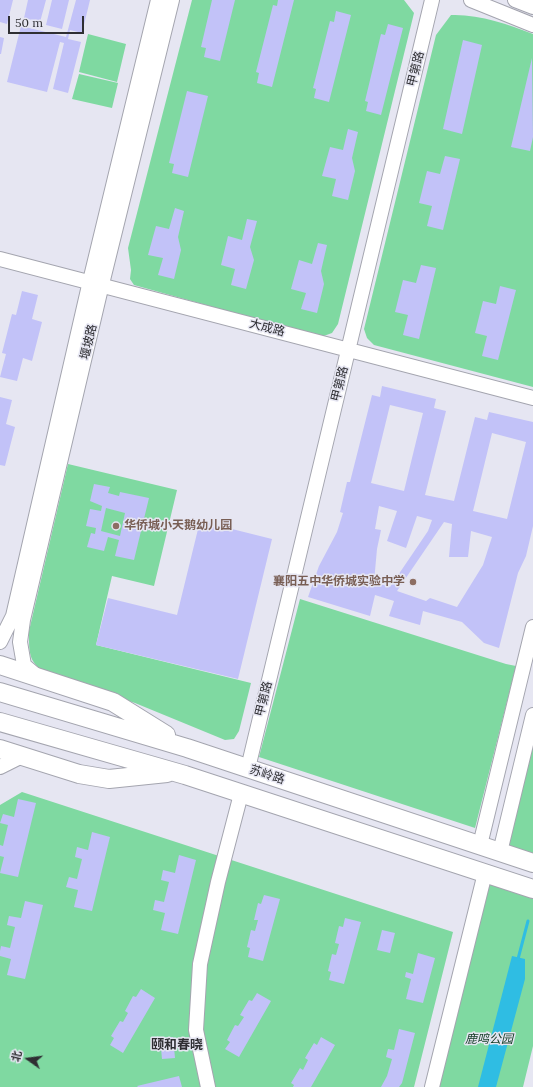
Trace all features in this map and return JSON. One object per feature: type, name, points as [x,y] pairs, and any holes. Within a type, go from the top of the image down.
[{"type":"main road","points":[[0,665],[113,702],[187,748]]},
{"type":"main road","name":"苏岭路","points":[[0,692],[187,748],[533,863]]},
{"type":"main road","points":[[0,722],[185,775],[533,889]]},
{"type":"main road","points":[[0,748],[80,774],[109,779],[170,773],[185,775]]},
{"type":"street","name":"堰坡路","points":[[41,679],[24,665],[20,642],[23,620],[158,0]]},
{"type":"street","name":"堰坡路","points":[[0,642],[13,616],[96,283],[172,0]]},
{"type":"street","name":"甲第路","points":[[248,768],[432,0]]},
{"type":"street","points":[[471,0],[533,25]]},
{"type":"street","points":[[515,0],[533,7]]},
{"type":"street","name":"大成路","points":[[0,259],[533,398]]},
{"type":"street","points":[[480,845],[533,627]]},
{"type":"street","points":[[500,852],[533,715]]},
{"type":"street","points":[[0,767],[22,756]]},
{"type":"street","points":[[208,1087],[196,1030],[200,964],[218,882],[242,794]]},
{"type":"street","points":[[432,1087],[486,873]]},
{"type":"green space","points":[[192,0],[404,0],[414,13],[338,324],[332,333],[321,337],[134,285],[130,279],[131,270],[128,248]]},
{"type":"green space","points":[[451,15],[482,18],[503,23],[533,34],[533,387],[374,345],[367,338],[364,329],[436,35]]},
{"type":"green space","points":[[88,34],[126,44],[117,82],[79,72]]},
{"type":"green space","points":[[79,74],[118,83],[112,108],[72,99]]},
{"type":"green space","points":[[68,464],[177,490],[154,586],[112,576],[96,645],[251,683],[239,731],[234,739],[225,740],[135,703],[50,675],[37,667],[31,657],[29,631]]},
{"type":"green space","points":[[300,599],[516,666],[475,828],[259,757]]},
{"type":"green space","points":[[533,715],[533,863],[500,852]]},
{"type":"green space","points":[[22,792],[453,932],[414,1087],[0,1087],[0,805]]},
{"type":"green space","name":"鹿鸣公园","points":[[485,873],[533,889],[533,1046],[523,1087],[432,1087]]},
{"type":"water","points":[[512,956],[525,959],[525,979],[496,1087],[478,1087]]},
{"type":"building","points":[[0,0],[13,0],[7,24],[0,22]]},
{"type":"building","points":[[28,0],[46,0],[40,22],[24,18]]},
{"type":"building","points":[[52,0],[69,0],[62,29],[46,25]]},
{"type":"building","points":[[76,0],[90,0],[82,33],[70,30],[68,39],[81,42],[68,93],[53,89],[64,43],[60,42],[47,92],[7,82],[21,26],[66,37]]},
{"type":"building","points":[[212,0],[235,0],[220,61],[204,57],[206,48],[201,47]]},
{"type":"building","points":[[278,0],[294,0],[272,87],[257,83],[259,73],[256,72],[273,5],[277,6]]},
{"type":"building","points":[[336,11],[351,15],[329,102],[314,98],[316,89],[313,88],[330,21],[334,22]]},
{"type":"building","points":[[388,24],[403,28],[381,115],[366,111],[368,102],[365,101],[381,34],[385,35]]},
{"type":"building","points":[[0,37],[4,38],[1,54],[0,54]]},
{"type":"building","points":[[463,40],[482,45],[462,134],[443,129]]},
{"type":"building","points":[[532,58],[533,137],[530,151],[511,147]]},
{"type":"building","points":[[187,91],[208,96],[188,177],[172,173],[174,164],[169,163]]},
{"type":"building","points":[[348,129],[358,132],[352,158],[355,171],[348,200],[332,196],[336,179],[322,176],[330,147],[343,150]]},
{"type":"building","points":[[445,156],[460,159],[443,230],[427,226],[432,206],[419,203],[427,171],[440,174]]},
{"type":"building","points":[[175,208],[184,211],[178,237],[181,250],[174,279],[158,275],[163,258],[148,255],[156,226],[169,229]]},
{"type":"building","points":[[247,219],[257,221],[250,247],[254,260],[246,289],[231,285],[235,269],[221,265],[228,236],[242,240]]},
{"type":"building","points":[[318,243],[327,245],[321,271],[324,284],[317,313],[301,309],[306,293],[291,289],[299,260],[312,264]]},
{"type":"building","points":[[421,265],[436,268],[419,339],[403,335],[408,315],[395,312],[403,280],[416,283]]},
{"type":"building","points":[[500,286],[516,290],[498,360],[482,356],[487,336],[475,333],[483,301],[496,304]]},
{"type":"building","points":[[22,291],[38,295],[32,319],[42,322],[32,361],[23,358],[17,381],[0,377],[6,354],[2,353],[12,314],[16,315]]},
{"type":"building","points":[[382,386],[436,399],[434,408],[446,411],[425,495],[454,501],[475,417],[487,420],[489,412],[533,422],[533,526],[526,556],[518,573],[499,648],[484,643],[462,622],[423,611],[420,625],[389,616],[394,601],[375,595],[370,616],[308,597],[319,566],[337,532],[343,513],[340,512],[347,482],[350,482],[372,395],[380,397]],"holes":[[[390,405],[423,413],[404,491],[371,483]],[[492,433],[526,442],[507,519],[473,511]],[[379,506],[397,511],[387,541],[406,548],[417,516],[432,520],[428,531],[390,587],[374,582],[377,549],[381,530],[375,529]],[[444,522],[452,524],[449,557],[468,557],[471,531],[492,537],[483,565],[457,607],[430,598],[426,601],[397,591]]]},
{"type":"building","points":[[0,397],[12,400],[6,424],[15,427],[5,466],[0,465]]},
{"type":"building","points":[[94,484],[110,487],[108,493],[119,496],[120,492],[149,498],[134,560],[115,556],[119,540],[108,537],[104,551],[87,547],[91,533],[95,534],[96,528],[86,526],[90,509],[101,511],[102,506],[90,501]],"holes":[[[106,508],[125,513],[120,536],[101,531]]]},
{"type":"building","points":[[200,521],[272,539],[238,679],[96,645],[108,598],[177,615]]},
{"type":"building","points":[[18,799],[36,803],[18,877],[0,873],[4,857],[0,856],[0,845],[3,846],[8,825],[0,823],[3,814],[14,817]]},
{"type":"building","points":[[92,832],[110,837],[92,911],[74,907],[78,890],[66,887],[69,877],[77,879],[82,859],[75,857],[77,847],[88,850]]},
{"type":"building","points":[[179,855],[196,860],[178,934],[161,930],[165,913],[153,910],[155,900],[164,902],[169,882],[161,880],[163,870],[175,873]]},
{"type":"building","points":[[264,895],[280,899],[263,961],[248,957],[250,948],[247,947],[251,930],[255,931],[258,920],[254,920],[258,903],[261,904]]},
{"type":"building","points":[[25,901],[43,905],[25,979],[7,975],[11,959],[0,956],[0,951],[1,946],[10,948],[15,927],[7,925],[9,916],[21,918]]},
{"type":"building","points":[[345,918],[361,922],[344,984],[329,980],[331,972],[328,971],[332,954],[336,955],[339,944],[335,943],[339,926],[343,927]]},
{"type":"building","points":[[382,930],[395,933],[390,953],[377,950]]},
{"type":"building","points":[[418,953],[435,958],[423,1003],[406,999],[411,979],[405,977],[406,972],[413,974]]},
{"type":"building","points":[[141,989],[155,998],[123,1053],[110,1045],[114,1038],[111,1036],[120,1021],[123,1022],[128,1013],[125,1011],[133,996],[136,997]]},
{"type":"building","points":[[257,993],[271,1001],[239,1057],[225,1049],[230,1042],[227,1040],[235,1025],[238,1026],[244,1017],[240,1015],[249,1000],[252,1001]]},
{"type":"building","points":[[399,1029],[415,1033],[402,1083],[399,1087],[381,1087],[387,1076],[392,1059],[386,1057],[388,1049],[394,1050]]},
{"type":"building","points":[[173,1037],[175,1058],[162,1059],[160,1038]]},
{"type":"building","points":[[321,1037],[335,1045],[311,1087],[293,1087],[294,1085],[291,1083],[300,1068],[303,1070],[308,1060],[305,1058],[314,1043],[317,1045]]},
{"type":"building","points":[[179,1076],[182,1087],[137,1086]]},
{"type":"waterway","points":[[518,959],[528,921]]},
{"type":"place","name":"华侨城小天鹅幼儿园","points":[[116,526]]},
{"type":"place","name":"襄阳五中华侨城实验中学","points":[[413,582]]},
{"type":"district","name":"颐和春晓","points":[[177,1045]]}]
